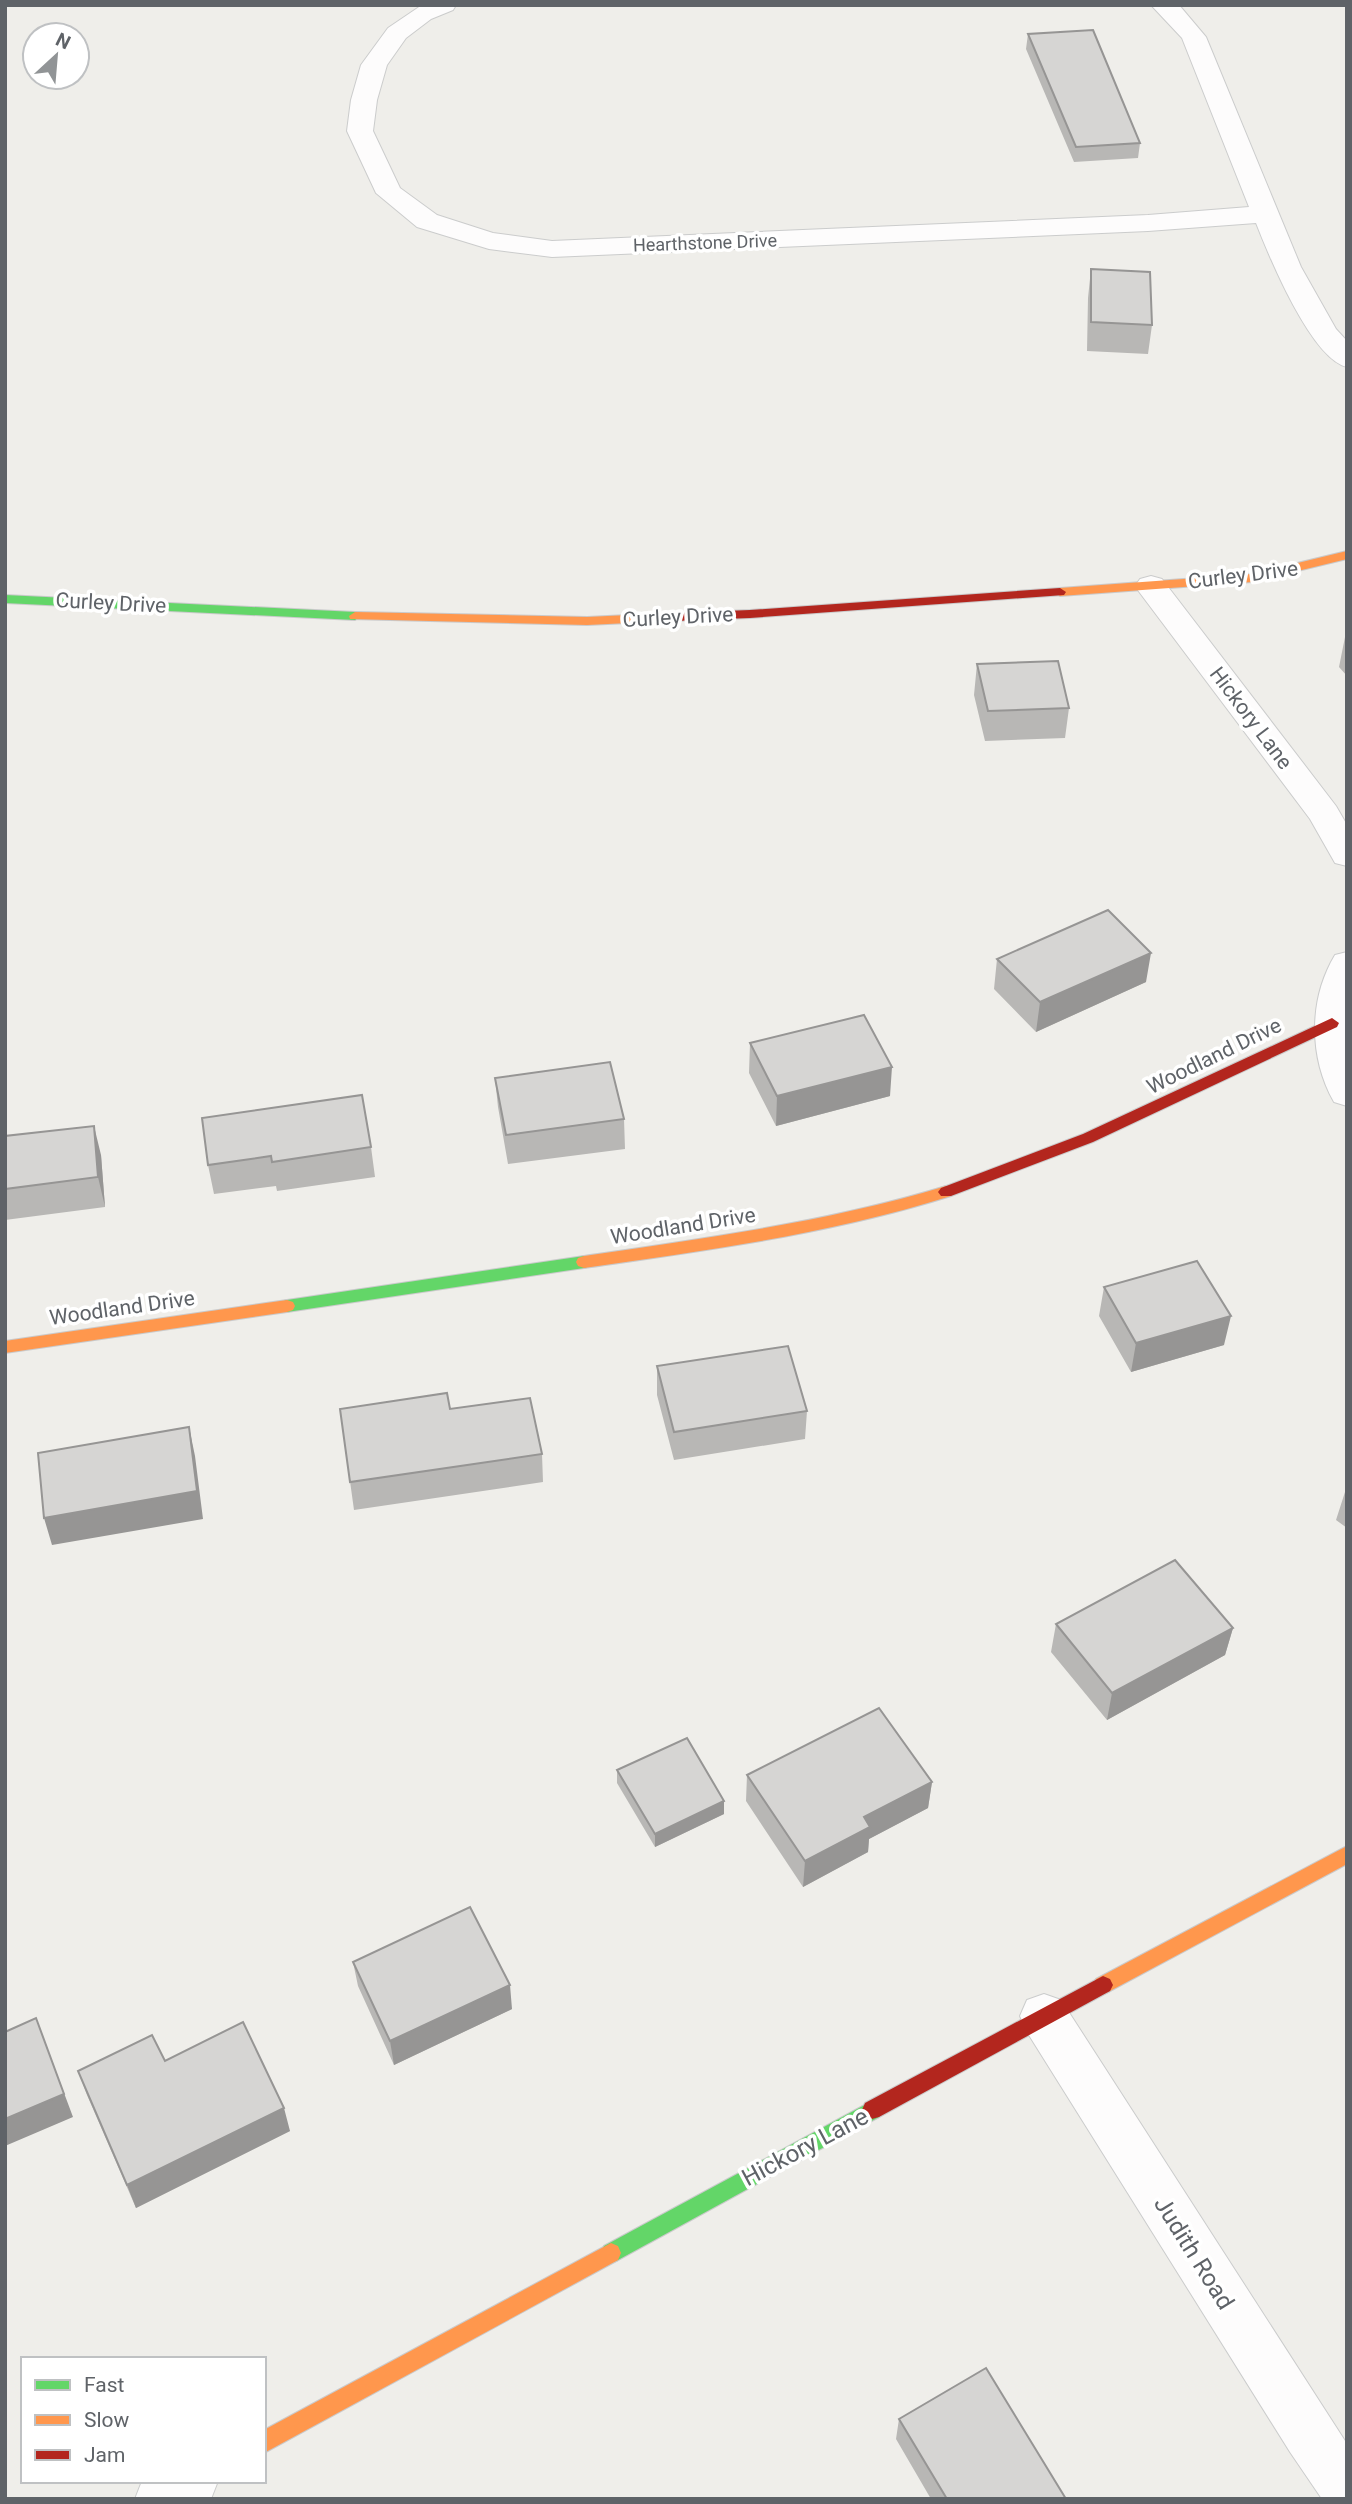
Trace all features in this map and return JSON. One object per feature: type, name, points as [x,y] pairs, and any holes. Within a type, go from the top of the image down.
[{"type":"street","name":"Hearthstone Drive","points":[[444,5],[422,14],[397,33],[374,65],[364,100],[360,131],[388,193],[428,220],[489,241],[566,248],[1135,224],[1263,214]]},
{"type":"street","points":[[1163,5],[1178,17],[1194,37],[1263,214],[1287,267],[1324,333],[1347,359]]},
{"type":"street","name":"Curley Drive","points":[[5,599],[424,619],[587,621],[750,614],[1252,578],[1347,555]]},
{"type":"street","name":"Hickory Lane","points":[[1151,586],[1324,814],[1347,855]]},
{"type":"street","points":[[1347,964],[1332,1023],[1335,1066],[1347,1093]]},
{"type":"street","name":"Woodland Drive","points":[[5,1347],[825,1224],[936,1195],[1031,1162],[1163,1105],[1332,1023]]},
{"type":"street","name":"Hickory Lane","points":[[266,2441],[1044,2015],[1175,1948],[1347,1854]]},
{"type":"street","name":"Judith Road","points":[[1044,2015],[1308,2434],[1347,2488]]},
{"type":"street","points":[[160,2499],[188,2483]]},
{"type":"building","points":[[1093,30],[1140,143],[1076,147],[1028,34]]},
{"type":"building","points":[[1091,269],[1150,272],[1152,325],[1091,322]]},
{"type":"building","points":[[1058,661],[1069,708],[988,711],[977,664]]},
{"type":"building","points":[[1108,910],[1151,953],[1040,1002],[997,959]]},
{"type":"building","points":[[864,1015],[892,1067],[777,1096],[750,1043]]},
{"type":"building","points":[[610,1062],[624,1119],[506,1135],[495,1078]]},
{"type":"building","points":[[362,1095],[371,1147],[272,1162],[271,1156],[208,1165],[202,1118]]},
{"type":"building","points":[[94,1126],[98,1177],[5,1189],[5,1136]]},
{"type":"building","points":[[1197,1261],[1231,1316],[1136,1343],[1104,1287]]},
{"type":"building","points":[[788,1346],[807,1411],[674,1432],[657,1366]]},
{"type":"building","points":[[447,1393],[450,1409],[530,1398],[542,1454],[350,1482],[340,1409]]},
{"type":"building","points":[[189,1427],[197,1491],[44,1518],[38,1453]]},
{"type":"building","points":[[1175,1560],[1233,1628],[1112,1693],[1056,1624]]},
{"type":"building","points":[[879,1708],[932,1782],[864,1817],[870,1827],[805,1861],[747,1775]]},
{"type":"building","points":[[687,1738],[724,1801],[655,1834],[617,1770]]},
{"type":"building","points":[[470,1907],[510,1985],[390,2041],[353,1962]]},
{"type":"building","points":[[36,2018],[64,2094],[5,2119],[5,2032]]},
{"type":"building","points":[[243,2022],[284,2108],[127,2185],[78,2071],[152,2035],[165,2061]]},
{"type":"building","points":[[986,2368],[1066,2499],[947,2499],[899,2419]]},
{"type":"traffic: fast","points":[[5,599],[355,616]]},
{"type":"traffic: fast","points":[[287,1306],[584,1262]]},
{"type":"traffic: fast","points":[[611,2253],[872,2110]]},
{"type":"traffic: slow","points":[[1060,592],[1252,578],[1347,555]]},
{"type":"traffic: slow","points":[[355,616],[587,621],[649,618]]},
{"type":"traffic: slow","points":[[584,1262],[812,1227],[946,1192]]},
{"type":"traffic: slow","points":[[5,1347],[287,1306]]},
{"type":"traffic: slow","points":[[1103,1985],[1347,1854]]},
{"type":"traffic: slow","points":[[266,2441],[611,2253]]},
{"type":"traffic: jam","points":[[649,618],[750,614],[1060,592]]},
{"type":"traffic: jam","points":[[946,1192],[1088,1138],[1332,1023]]},
{"type":"traffic: jam","points":[[872,2110],[1103,1985]]}]
